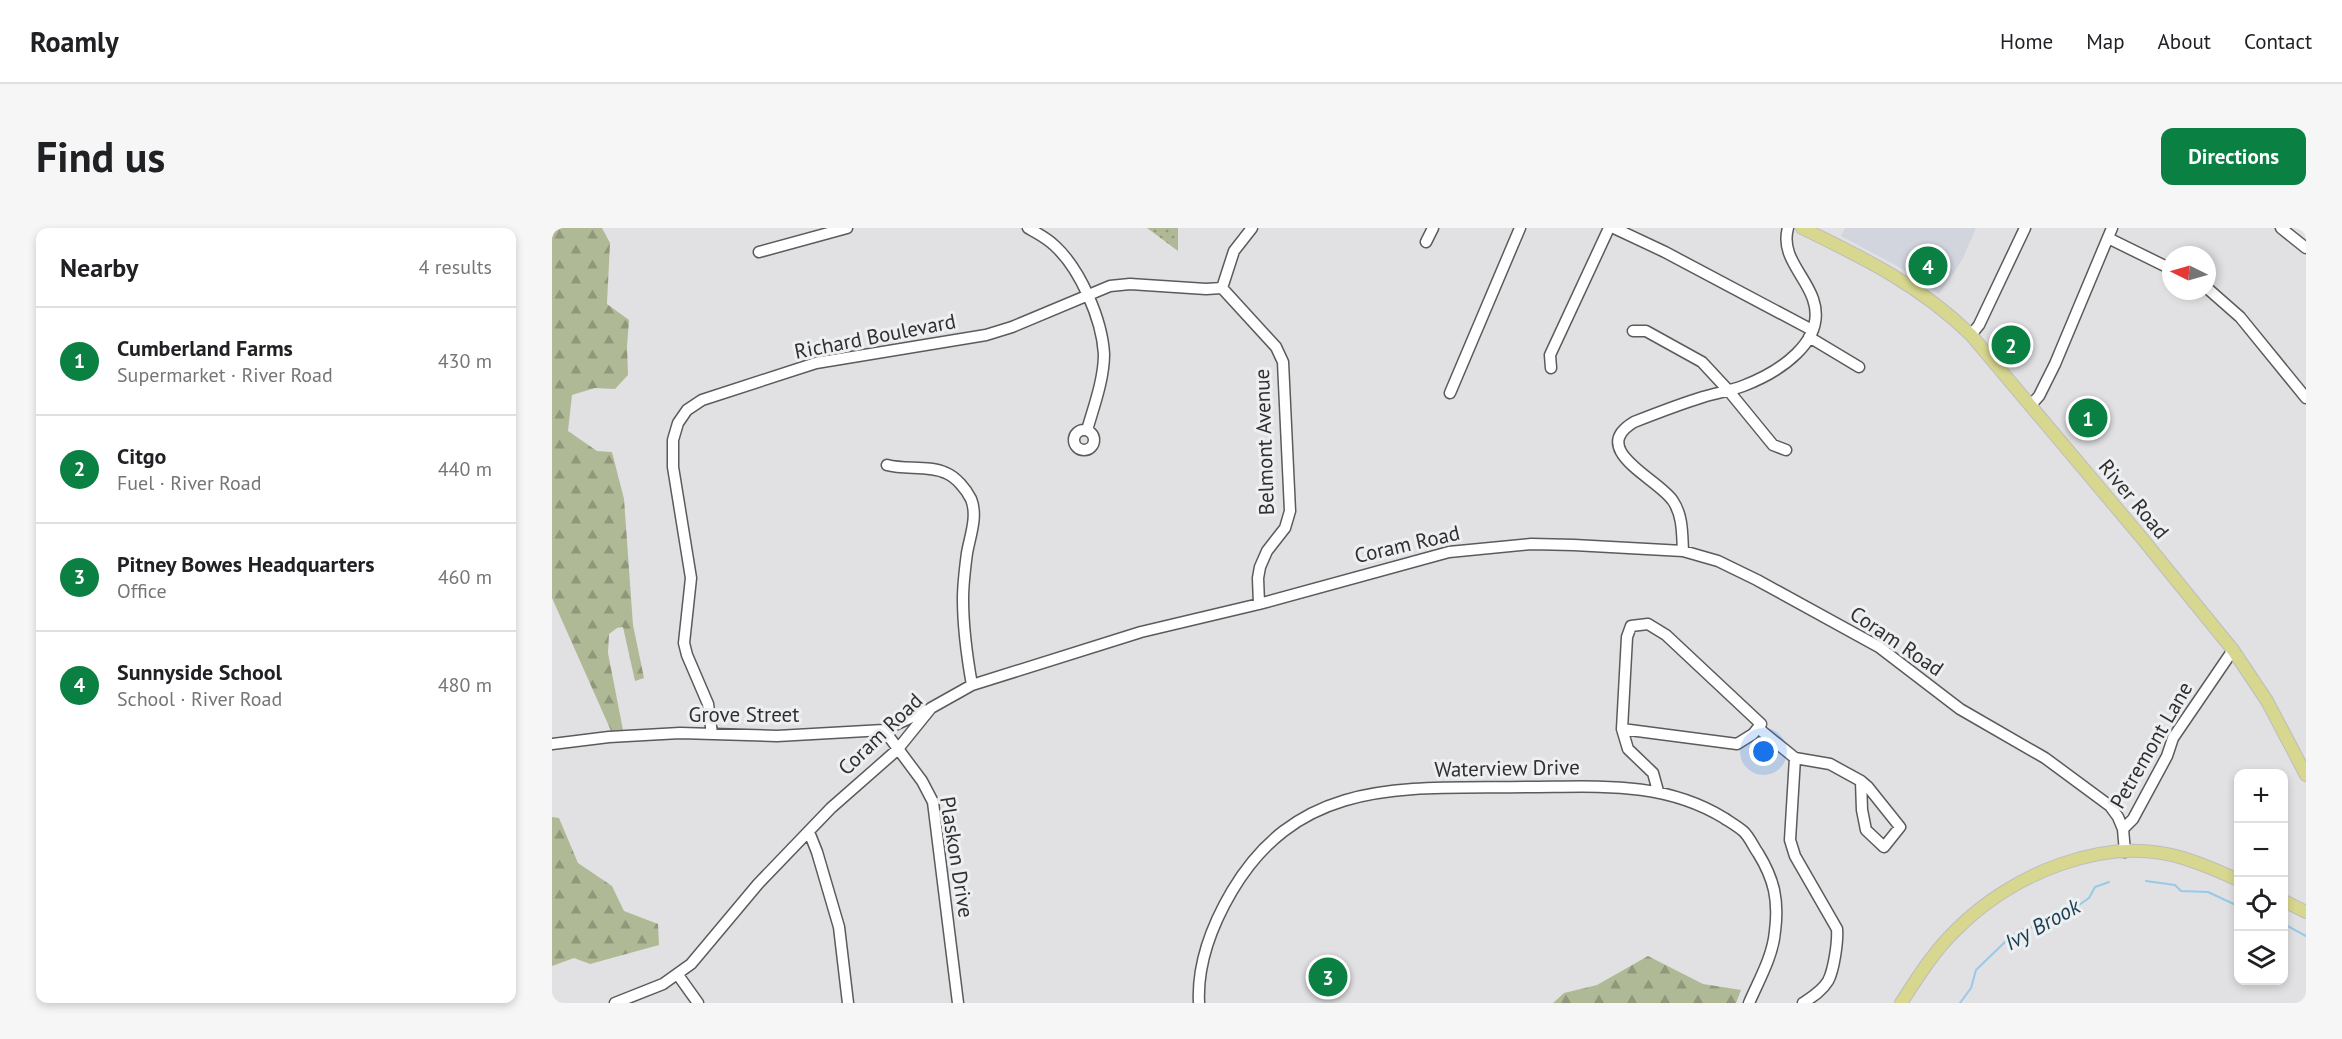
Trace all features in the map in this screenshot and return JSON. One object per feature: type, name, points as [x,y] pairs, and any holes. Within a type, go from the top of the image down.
[{"type":"main road","name":"River Road","points":[[1802,228],[1916,288],[1950,314],[1971,335],[2233,650],[2268,701],[2306,775]]},
{"type":"main road","points":[[1901,1003],[1931,957],[1957,929],[2013,886],[2076,858],[2125,852],[2155,853],[2183,858],[2234,878]]},
{"type":"main road","points":[[2288,903],[2306,912]]},
{"type":"street","points":[[759,252],[847,228]]},
{"type":"street","points":[[1028,228],[1054,245],[1069,263],[1088,296],[1097,318],[1104,355],[1102,375],[1087,430]]},
{"type":"street","points":[[1222,288],[1234,251],[1252,228]]},
{"type":"street","points":[[1426,242],[1433,228]]},
{"type":"street","points":[[1450,393],[1520,228]]},
{"type":"street","points":[[1551,368],[1550,355],[1609,228]]},
{"type":"street","points":[[1614,228],[1665,252],[1810,333],[1859,367]]},
{"type":"street","points":[[1683,551],[1682,526],[1677,507],[1657,483],[1624,459],[1619,448],[1620,435],[1634,422],[1703,397],[1742,387],[1775,371],[1805,345],[1816,316],[1814,301],[1791,260],[1785,242],[1788,228]]},
{"type":"street","points":[[1971,335],[1979,325],[2025,228]]},
{"type":"street","points":[[2281,228],[2306,248]]},
{"type":"street","points":[[2031,405],[2039,396],[2055,364],[2110,233],[2162,264]]},
{"type":"street","name":"Richard Boulevard","points":[[712,734],[708,704],[684,643],[691,578],[677,499],[673,449],[678,423],[687,410],[702,400],[816,363],[986,335],[1012,327],[1110,286],[1130,284],[1222,288]]},
{"type":"street","name":"Belmont Avenue","points":[[1222,288],[1276,347],[1283,362],[1290,511],[1285,528],[1267,551],[1260,567],[1259,604]]},
{"type":"street","points":[[2216,296],[2240,317],[2306,398]]},
{"type":"street","points":[[1633,331],[1646,332],[1702,362],[1773,445],[1786,450]]},
{"type":"street","points":[[887,465],[902,469],[945,472],[959,482],[971,499],[974,519],[966,555],[963,599],[965,642],[972,685]]},
{"type":"street","name":"Coram Road","points":[[615,1003],[663,984],[691,964],[758,884],[831,808],[897,750],[931,708],[972,685],[1140,632],[1259,604],[1449,552],[1479,548],[1531,544],[1683,551],[1718,561],[1879,647],[1960,710],[2045,758],[2099,797],[2118,818],[2123,829]]},
{"type":"street","points":[[1622,729],[1737,744],[1754,734],[1761,724],[1666,635],[1648,624],[1631,626],[1627,637],[1622,729],[1628,749],[1653,773],[1658,791]]},
{"type":"street","name":"Petremont Lane","points":[[2123,829],[2133,819],[2167,756],[2173,738],[2233,650]]},
{"type":"street","name":"Grove Street","points":[[552,744],[619,736],[680,733],[777,736],[884,730],[931,708]]},
{"type":"street","points":[[1758,728],[1795,758],[1830,764],[1861,781],[1869,787],[1900,826],[1884,847],[1866,830],[1862,810],[1861,781]]},
{"type":"street","name":"Plaskon Drive","points":[[884,730],[922,781],[933,802],[958,1003]]},
{"type":"street","points":[[1795,758],[1790,840],[1795,856],[1837,929],[1838,939],[1829,980],[1820,991],[1803,1003]]},
{"type":"street","name":"Waterview Drive","points":[[1199,1003],[1201,970],[1219,912],[1242,875],[1268,843],[1309,814],[1364,794],[1402,789],[1609,786],[1658,791],[1684,798],[1708,809],[1744,831],[1770,872],[1775,893],[1775,932],[1772,950],[1749,1003]]},
{"type":"street","points":[[2123,829],[2125,852]]},
{"type":"street","points":[[809,832],[839,927],[848,1003]]},
{"type":"street","points":[[678,975],[698,1003]]},
{"type":"shaded area","points":[[1845,228],[1976,228],[1962,260],[1939,294],[1910,273],[1841,236]]},
{"type":"green space","points":[[552,228],[602,228],[610,243],[607,304],[629,320],[628,375],[615,389],[595,388],[572,395],[568,431],[597,451],[612,452],[624,499],[633,625],[644,678],[635,681],[623,627],[617,628],[609,634],[608,653],[623,730],[612,733],[552,598]]},
{"type":"green space","points":[[1147,228],[1178,228],[1178,251]]},
{"type":"green space","points":[[552,817],[559,818],[578,863],[612,886],[624,911],[658,924],[659,945],[590,964],[574,958],[552,966]]},
{"type":"green space","points":[[1648,956],[1703,984],[1741,990],[1736,1003],[1553,1003],[1564,993],[1597,985]]},
{"type":"waterway","name":"Ivy Brook","points":[[2146,881],[2175,885],[2181,891],[2208,892],[2234,904]]},
{"type":"waterway","name":"Ivy Brook","points":[[1960,1003],[1971,988],[1976,970],[2007,940],[2019,931],[2030,927],[2038,930],[2046,928],[2089,898],[2095,887],[2109,882]]},
{"type":"waterway","name":"Ivy Brook","points":[[2288,926],[2306,936]]},
{"type":"place","name":"Sunnyside School","points":[[1928,266]]},
{"type":"place","name":"Citgo","points":[[2011,345]]},
{"type":"place","name":"Cumberland Farms","points":[[2088,418]]},
{"type":"place","name":"Pitney Bowes Headquarters","points":[[1328,977]]}]
